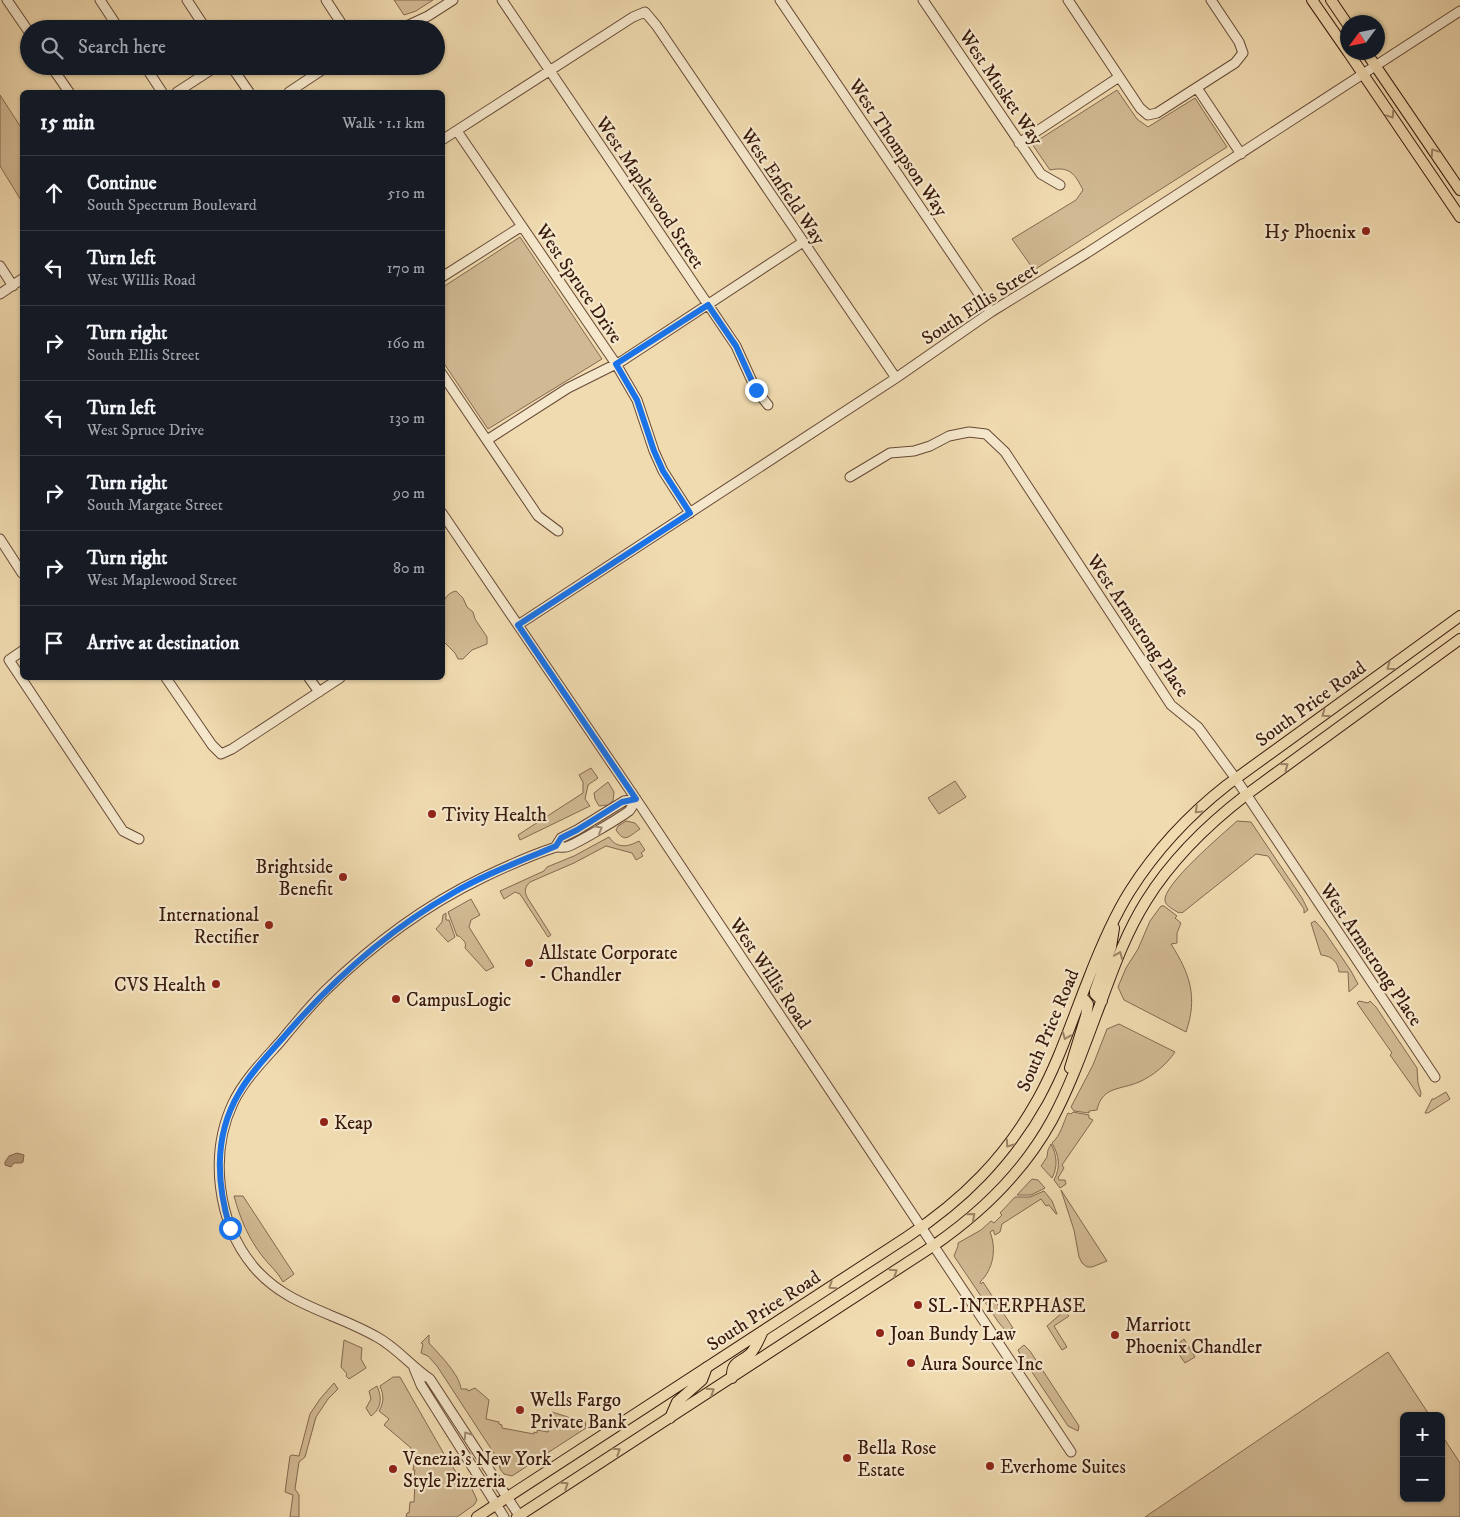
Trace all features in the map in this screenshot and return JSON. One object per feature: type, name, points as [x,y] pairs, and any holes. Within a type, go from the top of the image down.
[{"type":"main road","points":[[1312,0],[1340,40]]},
{"type":"main road","points":[[1331,0],[1341,15]]},
{"type":"main road","points":[[1353,60],[1460,217]]},
{"type":"main road","points":[[1371,60],[1460,190]]},
{"type":"main road","name":"South Price Road","points":[[477,1517],[921,1228],[945,1210],[982,1177],[1002,1154],[1038,1099],[1051,1074],[1103,942],[1116,916],[1130,890],[1172,836],[1195,812],[1223,788],[1460,616]]},
{"type":"main road","name":"South Price Road","points":[[519,1516],[934,1246],[973,1216],[1016,1172],[1051,1121],[1067,1089],[1102,1001],[1112,970],[1127,936],[1145,903],[1164,875],[1186,848],[1207,827],[1246,794],[1460,639]]},
{"type":"main road","points":[[1102,1001],[1095,991],[1111,947],[1116,916]]},
{"type":"main road","points":[[1067,1089],[1070,1063],[1088,1010],[1088,1004],[1081,998]]},
{"type":"main road","points":[[732,1378],[732,1368],[751,1353],[764,1330]]},
{"type":"main road","points":[[670,1418],[677,1402],[702,1380],[706,1367]]},
{"type":"street","points":[[7,0],[21,20]]},
{"type":"street","points":[[100,0],[114,20]]},
{"type":"street","points":[[187,0],[200,20]]},
{"type":"street","points":[[326,0],[339,20]]},
{"type":"street","points":[[419,20],[454,0]]},
{"type":"street","name":"West Maplewood Street","points":[[502,0],[736,346],[756,390],[768,405]]},
{"type":"street","name":"West Thompson Way","points":[[780,0],[991,312]]},
{"type":"street","name":"West Musket Way","points":[[923,0],[1041,174],[1060,186]]},
{"type":"street","points":[[1068,0],[1140,108],[1148,115],[1157,113],[1236,63],[1243,54],[1239,42],[1211,0]]},
{"type":"street","name":"West Enfield Way","points":[[550,72],[633,17],[645,12],[656,24],[896,378]]},
{"type":"street","name":"South Ellis Street","points":[[518,625],[896,378],[991,312],[1088,253],[1460,12]]},
{"type":"street","points":[[445,138],[550,72]]},
{"type":"street","points":[[57,75],[68,90]]},
{"type":"street","points":[[151,75],[161,90]]},
{"type":"street","points":[[180,90],[203,75]]},
{"type":"street","points":[[237,75],[248,90]]},
{"type":"street","points":[[292,90],[314,75]]},
{"type":"street","points":[[1019,143],[1119,77]]},
{"type":"street","points":[[1197,88],[1241,154]]},
{"type":"street","name":"West Spruce Drive","points":[[457,131],[616,364],[637,400],[654,451],[663,471],[690,513]]},
{"type":"street","points":[[445,275],[522,226]]},
{"type":"street","points":[[487,440],[568,388],[616,364],[803,242]]},
{"type":"street","points":[[0,266],[13,286]]},
{"type":"street","points":[[0,294],[20,281]]},
{"type":"street","points":[[445,378],[538,516],[558,531]]},
{"type":"street","name":"West Armstrong Place","points":[[850,477],[890,453],[914,451],[930,446],[949,436],[968,432],[986,434],[1005,452],[1171,705],[1198,727],[1236,779],[1435,1076]]},
{"type":"street","name":"West Willis Road","points":[[445,517],[636,799],[1071,1452]]},
{"type":"street","points":[[0,539],[20,570]]},
{"type":"street","points":[[20,652],[9,660],[20,676]]},
{"type":"street","points":[[22,680],[123,831],[139,839]]},
{"type":"street","points":[[167,680],[212,745],[221,754],[232,749],[337,680]]},
{"type":"street","points":[[311,680],[319,692]]},
{"type":"street","points":[[519,1516],[430,1379],[414,1368],[395,1349],[377,1337],[296,1301],[269,1283],[252,1265],[238,1245],[230,1228],[223,1200],[220,1185],[220,1157],[223,1131],[232,1105],[255,1070],[323,992],[359,958],[424,910],[454,892],[511,864],[556,846],[561,838],[622,802],[636,799]]},
{"type":"street","points":[[414,1368],[421,1385],[504,1517]]},
{"type":"shaded area","points":[[394,0],[433,0],[416,11],[404,15]]},
{"type":"shaded area","points":[[1117,90],[1137,119],[1148,127],[1195,98],[1227,147],[1034,270],[1012,239],[1076,200],[1083,190],[1071,172],[1062,169],[1050,170],[1032,144]]},
{"type":"shaded area","points":[[0,95],[20,126],[20,199],[0,166]]},
{"type":"shaded area","points":[[520,237],[602,359],[488,429],[445,365],[445,286]]},
{"type":"shaded area","points":[[456,591],[463,598],[487,637],[487,644],[472,650],[463,659],[458,659],[445,643],[445,598]]},
{"type":"shaded area","points":[[591,768],[598,778],[588,785],[585,799],[590,806],[520,840],[518,835],[583,793],[583,782],[579,775]]},
{"type":"shaded area","points":[[955,781],[966,797],[939,814],[928,798]]},
{"type":"shaded area","points":[[608,782],[614,792],[613,801],[608,805],[599,806],[594,793]]},
{"type":"shaded area","points":[[626,821],[635,823],[640,829],[625,838],[616,830],[618,826]]},
{"type":"shaded area","points":[[1237,821],[1251,822],[1308,910],[1304,913],[1304,909],[1268,856],[1256,854],[1182,913],[1167,905],[1165,901],[1167,893],[1173,883]]},
{"type":"shaded area","points":[[609,837],[616,844],[623,846],[639,841],[645,850],[641,853],[643,856],[636,860],[632,853],[606,846],[574,863],[530,882],[527,886],[526,895],[551,935],[548,937],[520,894],[515,892],[504,899],[500,891],[544,871],[547,867],[574,856]]},
{"type":"shaded area","points":[[471,899],[480,915],[471,920],[469,927],[494,967],[486,971],[465,948],[464,941],[457,936],[448,912]]},
{"type":"shaded area","points":[[1161,906],[1164,906],[1177,916],[1175,918],[1181,923],[1177,933],[1177,943],[1171,944],[1183,965],[1192,997],[1190,1019],[1186,1032],[1124,1000],[1118,987],[1150,921]]},
{"type":"shaded area","points":[[446,913],[446,920],[449,920],[455,937],[448,942],[436,929]]},
{"type":"shaded area","points":[[1315,921],[1324,931],[1358,984],[1349,992],[1348,972],[1339,972],[1334,960],[1321,955],[1311,923]]},
{"type":"shaded area","points":[[1359,1001],[1368,1003],[1370,1001],[1376,1007],[1417,1068],[1420,1097],[1390,1055],[1392,1053],[1357,1003]]},
{"type":"shaded area","points":[[1119,1024],[1175,1052],[1154,1073],[1139,1082],[1108,1093],[1103,1097],[1097,1110],[1089,1111],[1089,1113],[1074,1111],[1071,1107],[1093,1065],[1107,1029]]},
{"type":"shaded area","points":[[1446,1092],[1450,1099],[1425,1113],[1432,1099]]},
{"type":"shaded area","points":[[1073,1112],[1089,1115],[1089,1118],[1093,1120],[1062,1165],[1064,1168],[1058,1178],[1059,1180],[1065,1180],[1066,1184],[1060,1188],[1054,1180],[1058,1170],[1058,1161],[1052,1143],[1060,1133],[1068,1113],[1071,1114]]},
{"type":"shaded area","points":[[1051,1144],[1055,1152],[1056,1161],[1052,1178],[1041,1166],[1047,1157]]},
{"type":"shaded area","points":[[17,1153],[24,1155],[23,1162],[14,1163],[11,1167],[5,1165],[9,1156]]},
{"type":"shaded area","points":[[1032,1179],[1038,1180],[1045,1188],[1031,1195],[1017,1195]]},
{"type":"shaded area","points":[[1061,1190],[1107,1261],[1092,1267],[1087,1267],[1082,1263]]},
{"type":"shaded area","points":[[1044,1191],[1052,1201],[1057,1214],[1049,1205],[1046,1206],[1041,1199],[1002,1224],[1000,1232],[995,1235],[993,1230],[990,1232],[993,1245],[991,1265],[980,1282],[981,1284],[983,1282],[1013,1328],[1006,1331],[954,1256],[958,1243],[981,1230],[991,1221],[994,1223],[1002,1215],[1000,1213],[1015,1197],[1030,1197]]},
{"type":"shaded area","points":[[234,1196],[243,1196],[294,1274],[283,1282],[253,1243],[242,1220]]},
{"type":"shaded area","points":[[1064,1311],[1069,1316],[1054,1326],[1067,1347],[1062,1350],[1047,1326]]},
{"type":"shaded area","points":[[429,1335],[429,1343],[453,1371],[460,1383],[461,1389],[467,1389],[468,1391],[475,1388],[489,1400],[486,1419],[499,1422],[502,1428],[534,1434],[534,1432],[537,1433],[537,1430],[548,1432],[552,1412],[568,1417],[579,1426],[585,1421],[586,1428],[512,1476],[504,1474],[500,1469],[499,1461],[437,1366],[428,1356],[421,1353],[423,1344],[421,1343]]},
{"type":"shaded area","points":[[1184,1339],[1195,1357],[1185,1363],[1174,1347]]},
{"type":"shaded area","points":[[344,1340],[362,1348],[361,1359],[366,1368],[349,1379],[341,1367]]},
{"type":"shaded area","points":[[1024,1345],[1030,1351],[1079,1426],[1078,1431],[1068,1426],[1020,1354],[1018,1350]]},
{"type":"shaded area","points":[[1388,1352],[1427,1412],[1400,1412],[1400,1502],[1445,1502],[1445,1440],[1460,1463],[1460,1517],[1145,1517]]},
{"type":"shaded area","points":[[393,1377],[400,1377],[444,1454],[464,1484],[471,1487],[477,1500],[474,1505],[457,1517],[406,1517],[407,1513],[409,1513],[410,1502],[414,1502],[415,1483],[413,1483],[415,1470],[413,1470],[415,1457],[410,1456],[411,1448],[384,1425],[389,1419],[379,1411],[383,1399],[380,1386]]},
{"type":"shaded area","points":[[334,1383],[338,1389],[328,1399],[316,1417],[305,1457],[299,1462],[295,1489],[299,1495],[299,1517],[290,1517],[293,1495],[285,1492],[290,1456],[299,1456],[310,1414]]},
{"type":"shaded area","points":[[377,1386],[380,1402],[375,1413],[371,1416],[366,1408],[371,1399],[369,1391]]},
{"type":"place","name":"H5 Phoenix","points":[[1366,231]]},
{"type":"place","name":"Tivity Health","points":[[432,814]]},
{"type":"place","name":"Brightside Benefit","points":[[343,877]]},
{"type":"place","name":"International Rectifier","points":[[269,925]]},
{"type":"place","name":"Allstate Corporate - Chandler","points":[[529,963]]},
{"type":"place","name":"CVS Health","points":[[216,984]]},
{"type":"place","name":"CampusLogic","points":[[396,999]]},
{"type":"place","name":"Keap","points":[[324,1122]]},
{"type":"place","name":"SL-INTERPHASE","points":[[918,1305]]},
{"type":"place","name":"Joan Bundy Law","points":[[880,1333]]},
{"type":"place","name":"Marriott Phoenix Chandler","points":[[1115,1335]]},
{"type":"place","name":"Aura Source Inc","points":[[911,1363]]},
{"type":"place","name":"Wells Fargo Private Bank","points":[[520,1410]]},
{"type":"place","name":"Bella Rose Estate","points":[[847,1458]]},
{"type":"place","name":"Everhome Suites","points":[[990,1466]]},
{"type":"place","name":"Venezia's New York Style Pizzeria","points":[[393,1469]]},
{"type":"route","points":[[230,1228],[220,1185],[220,1157],[223,1131],[232,1105],[255,1070],[323,992],[359,958],[424,910],[482,878],[556,846],[561,838],[603,815],[622,802],[636,799],[518,625],[690,513],[663,471],[654,451],[637,400],[616,364],[708,305],[736,346],[756,390]]}]
